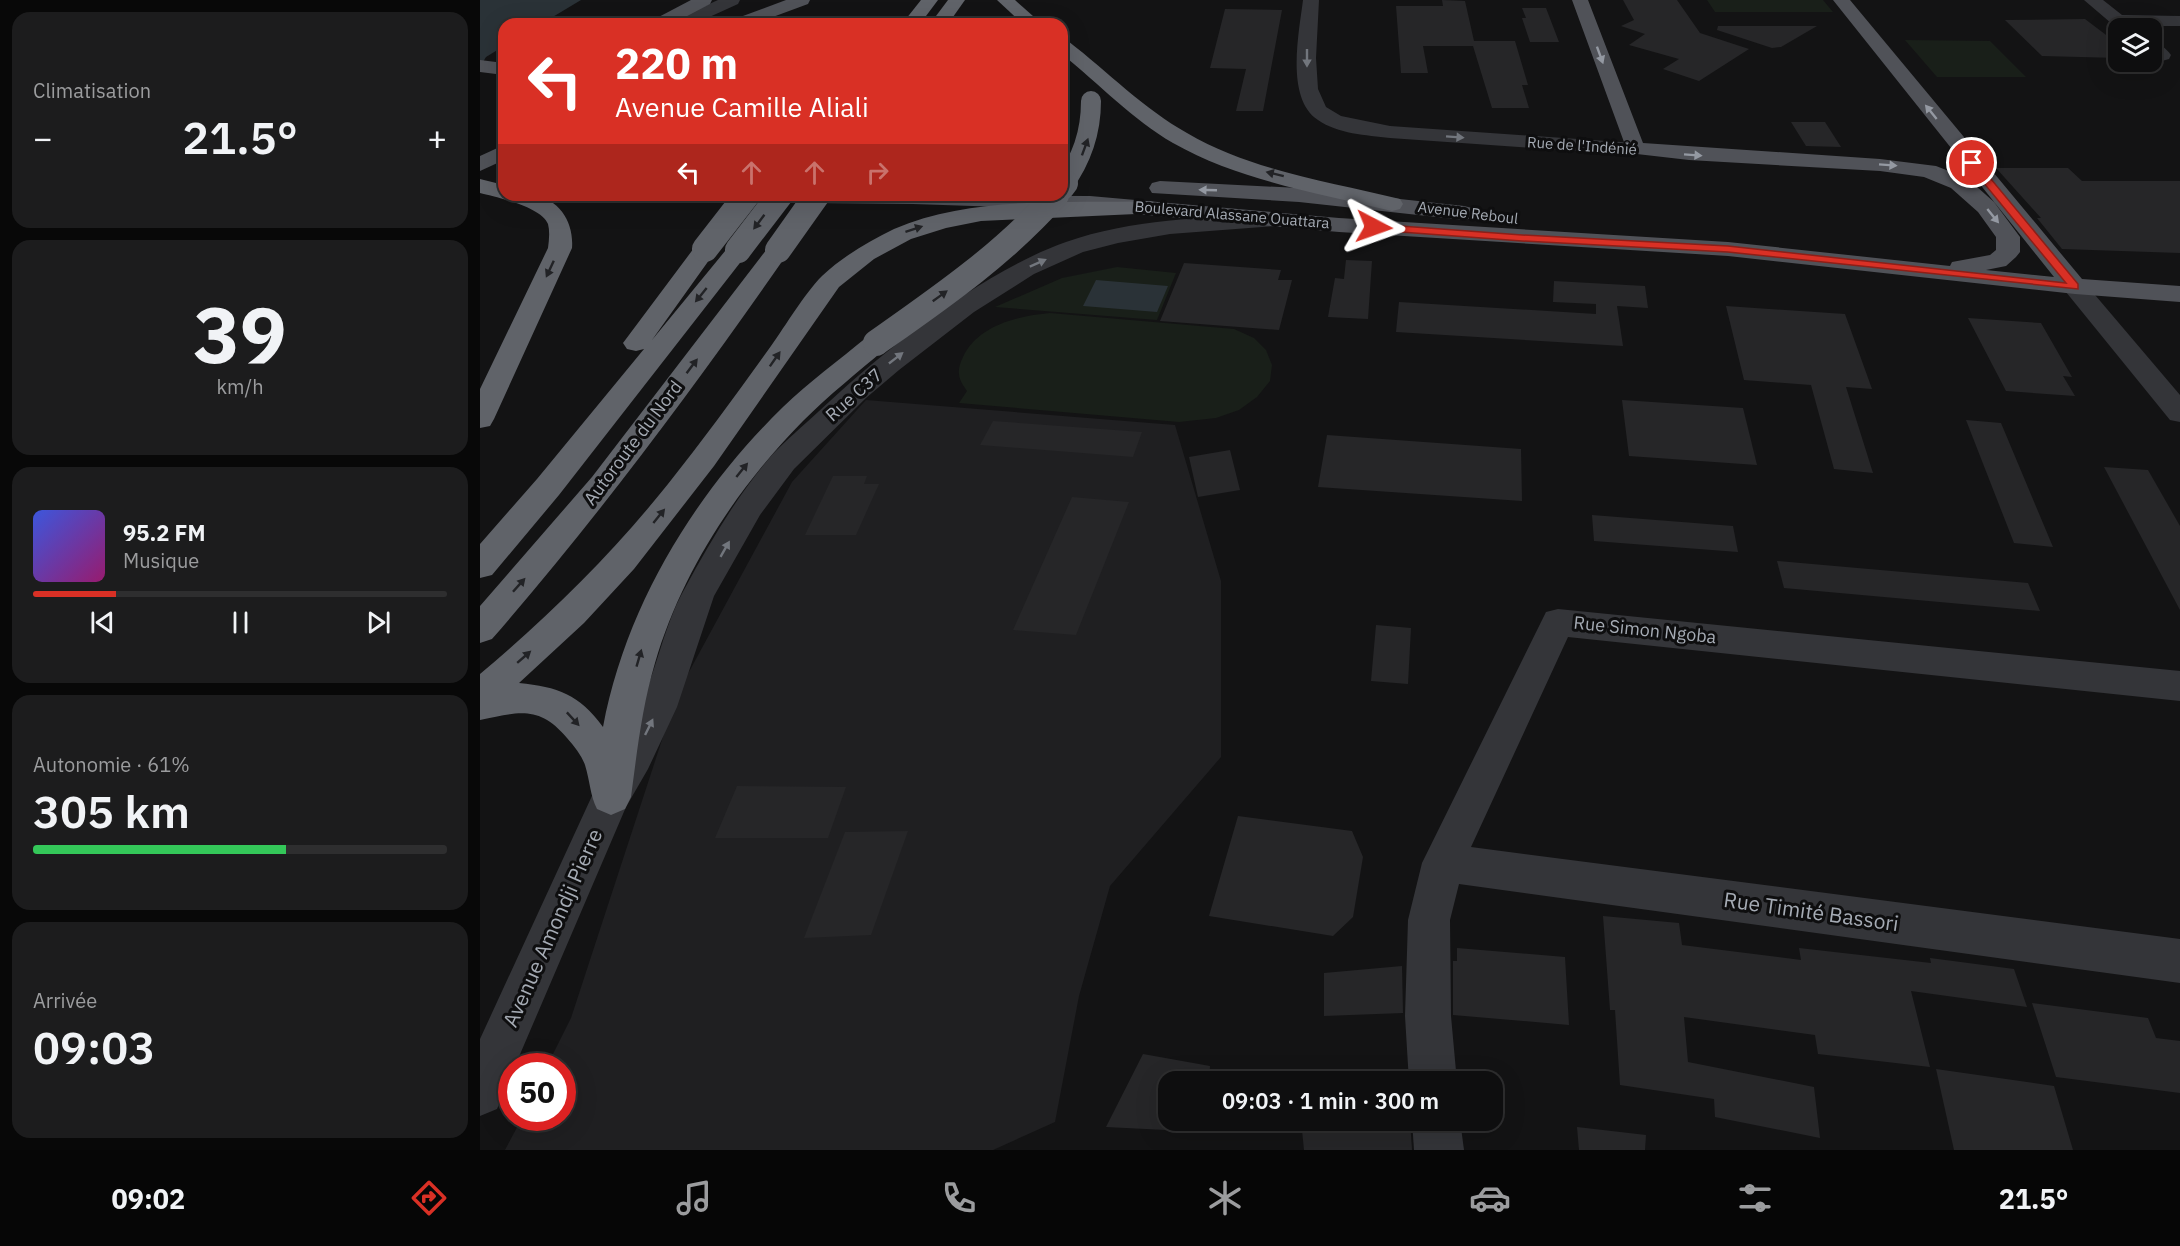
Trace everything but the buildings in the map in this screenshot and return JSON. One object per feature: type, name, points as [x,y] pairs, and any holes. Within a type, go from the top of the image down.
[{"type":"highway","points":[[916,18],[930,0]]},
{"type":"highway","points":[[944,18],[957,0]]},
{"type":"highway","points":[[1005,0],[1026,18]]},
{"type":"highway","points":[[1068,50],[1152,120],[1181,139],[1222,158],[1262,171],[1392,204]]},
{"type":"highway","points":[[1068,54],[1087,81],[1092,122],[1086,149],[1068,178]]},
{"type":"highway","points":[[480,186],[498,190]]},
{"type":"highway","points":[[480,419],[560,248],[563,234],[555,215],[530,201]]},
{"type":"highway","points":[[548,488],[605,386],[742,201]]},
{"type":"highway","name":"Autoroute du Nord","points":[[480,566],[548,488],[775,201]]},
{"type":"highway","name":"Autoroute du Nord","points":[[480,629],[539,563],[603,485],[813,201]]},
{"type":"highway","points":[[610,797],[626,703],[642,646],[684,554],[713,509],[750,461],[794,414],[876,343],[1015,237],[1050,201]]},
{"type":"highway","points":[[480,695],[536,647],[622,561],[678,492],[830,282],[851,262],[908,230],[953,218],[1006,211],[1150,208]]},
{"type":"highway","points":[[480,705],[514,698],[549,701],[568,713],[588,736],[603,761],[610,797]]},
{"type":"main road","points":[[670,18],[704,0]]},
{"type":"main road","points":[[754,18],[802,0]]},
{"type":"main road","points":[[1580,0],[1635,149]]},
{"type":"main road","points":[[1841,0],[2075,287]]},
{"type":"main road","points":[[480,66],[498,68]]},
{"type":"main road","points":[[1928,171],[1950,160],[1958,146]]},
{"type":"main road","name":"Rue de l'Indénié","points":[[1635,149],[1901,166],[1928,171],[1959,183],[1986,207],[2003,229],[2009,245],[2008,252],[1981,265],[1929,271]]},
{"type":"main road","points":[[480,165],[498,154]]},
{"type":"main road","points":[[480,173],[498,175]]},
{"type":"main road","name":"Avenue Reboul","points":[[1068,187],[1212,190],[1392,204],[1728,249]]},
{"type":"main road","name":"Boulevard Alassane Ouattara","points":[[1042,201],[1522,238],[1728,249],[2075,287],[2180,294]]},
{"type":"street","points":[[693,18],[732,0]]},
{"type":"street","name":"Rue de l'Indénié","points":[[1311,0],[1307,55],[1308,82],[1312,100],[1319,111],[1336,121],[1360,128],[1390,132],[1635,149]]},
{"type":"street","points":[[2092,0],[2114,18]]},
{"type":"street","points":[[2162,22],[2180,21]]},
{"type":"street","name":"Rue C37","points":[[610,797],[635,757],[658,707],[698,595],[749,508],[783,462],[822,423],[881,371],[965,307],[1025,269],[1075,247],[1118,236],[1170,227],[1282,220]]},
{"type":"street","points":[[2075,287],[2180,413]]},
{"type":"street","name":"Rue Simon Ngoba","points":[[1432,1071],[1428,1016],[1429,920],[1443,863],[1558,622],[2180,686]]},
{"type":"street","name":"Avenue Amondji Pierre","points":[[480,1092],[610,797]]},
{"type":"street","name":"Rue Timité Bassori","points":[[1443,863],[2180,961]]},
{"type":"street","points":[[1437,1131],[1438,1150]]},
{"type":"shaded area","points":[[480,0],[581,0],[551,18],[498,18],[498,50],[486,57],[480,67]]},
{"type":"shaded area","points":[[1707,0],[1823,0],[1833,12],[1715,12]]},
{"type":"shaded area","points":[[1905,40],[1990,41],[2026,77],[1937,77]]},
{"type":"shaded area","points":[[1117,267],[1176,273],[1157,320],[995,307],[1062,278]]},
{"type":"shaded area","points":[[1096,280],[1168,286],[1157,312],[1083,306]]},
{"type":"shaded area","points":[[1050,313],[1234,329],[1254,338],[1266,350],[1272,365],[1270,381],[1257,397],[1239,410],[1216,418],[1179,422],[959,403],[967,391],[960,379],[959,367],[963,357],[978,337],[1012,320]]},
{"type":"shaded area","points":[[866,400],[1175,425],[1221,581],[1221,757],[1110,886],[1079,996],[1055,1122],[993,1150],[505,1150],[515,1131],[576,1131],[576,1053],[554,1053],[571,1018],[677,694],[792,482]]},
{"type":"route","points":[[1374,227],[1728,249],[2075,287],[1972,163]]}]
